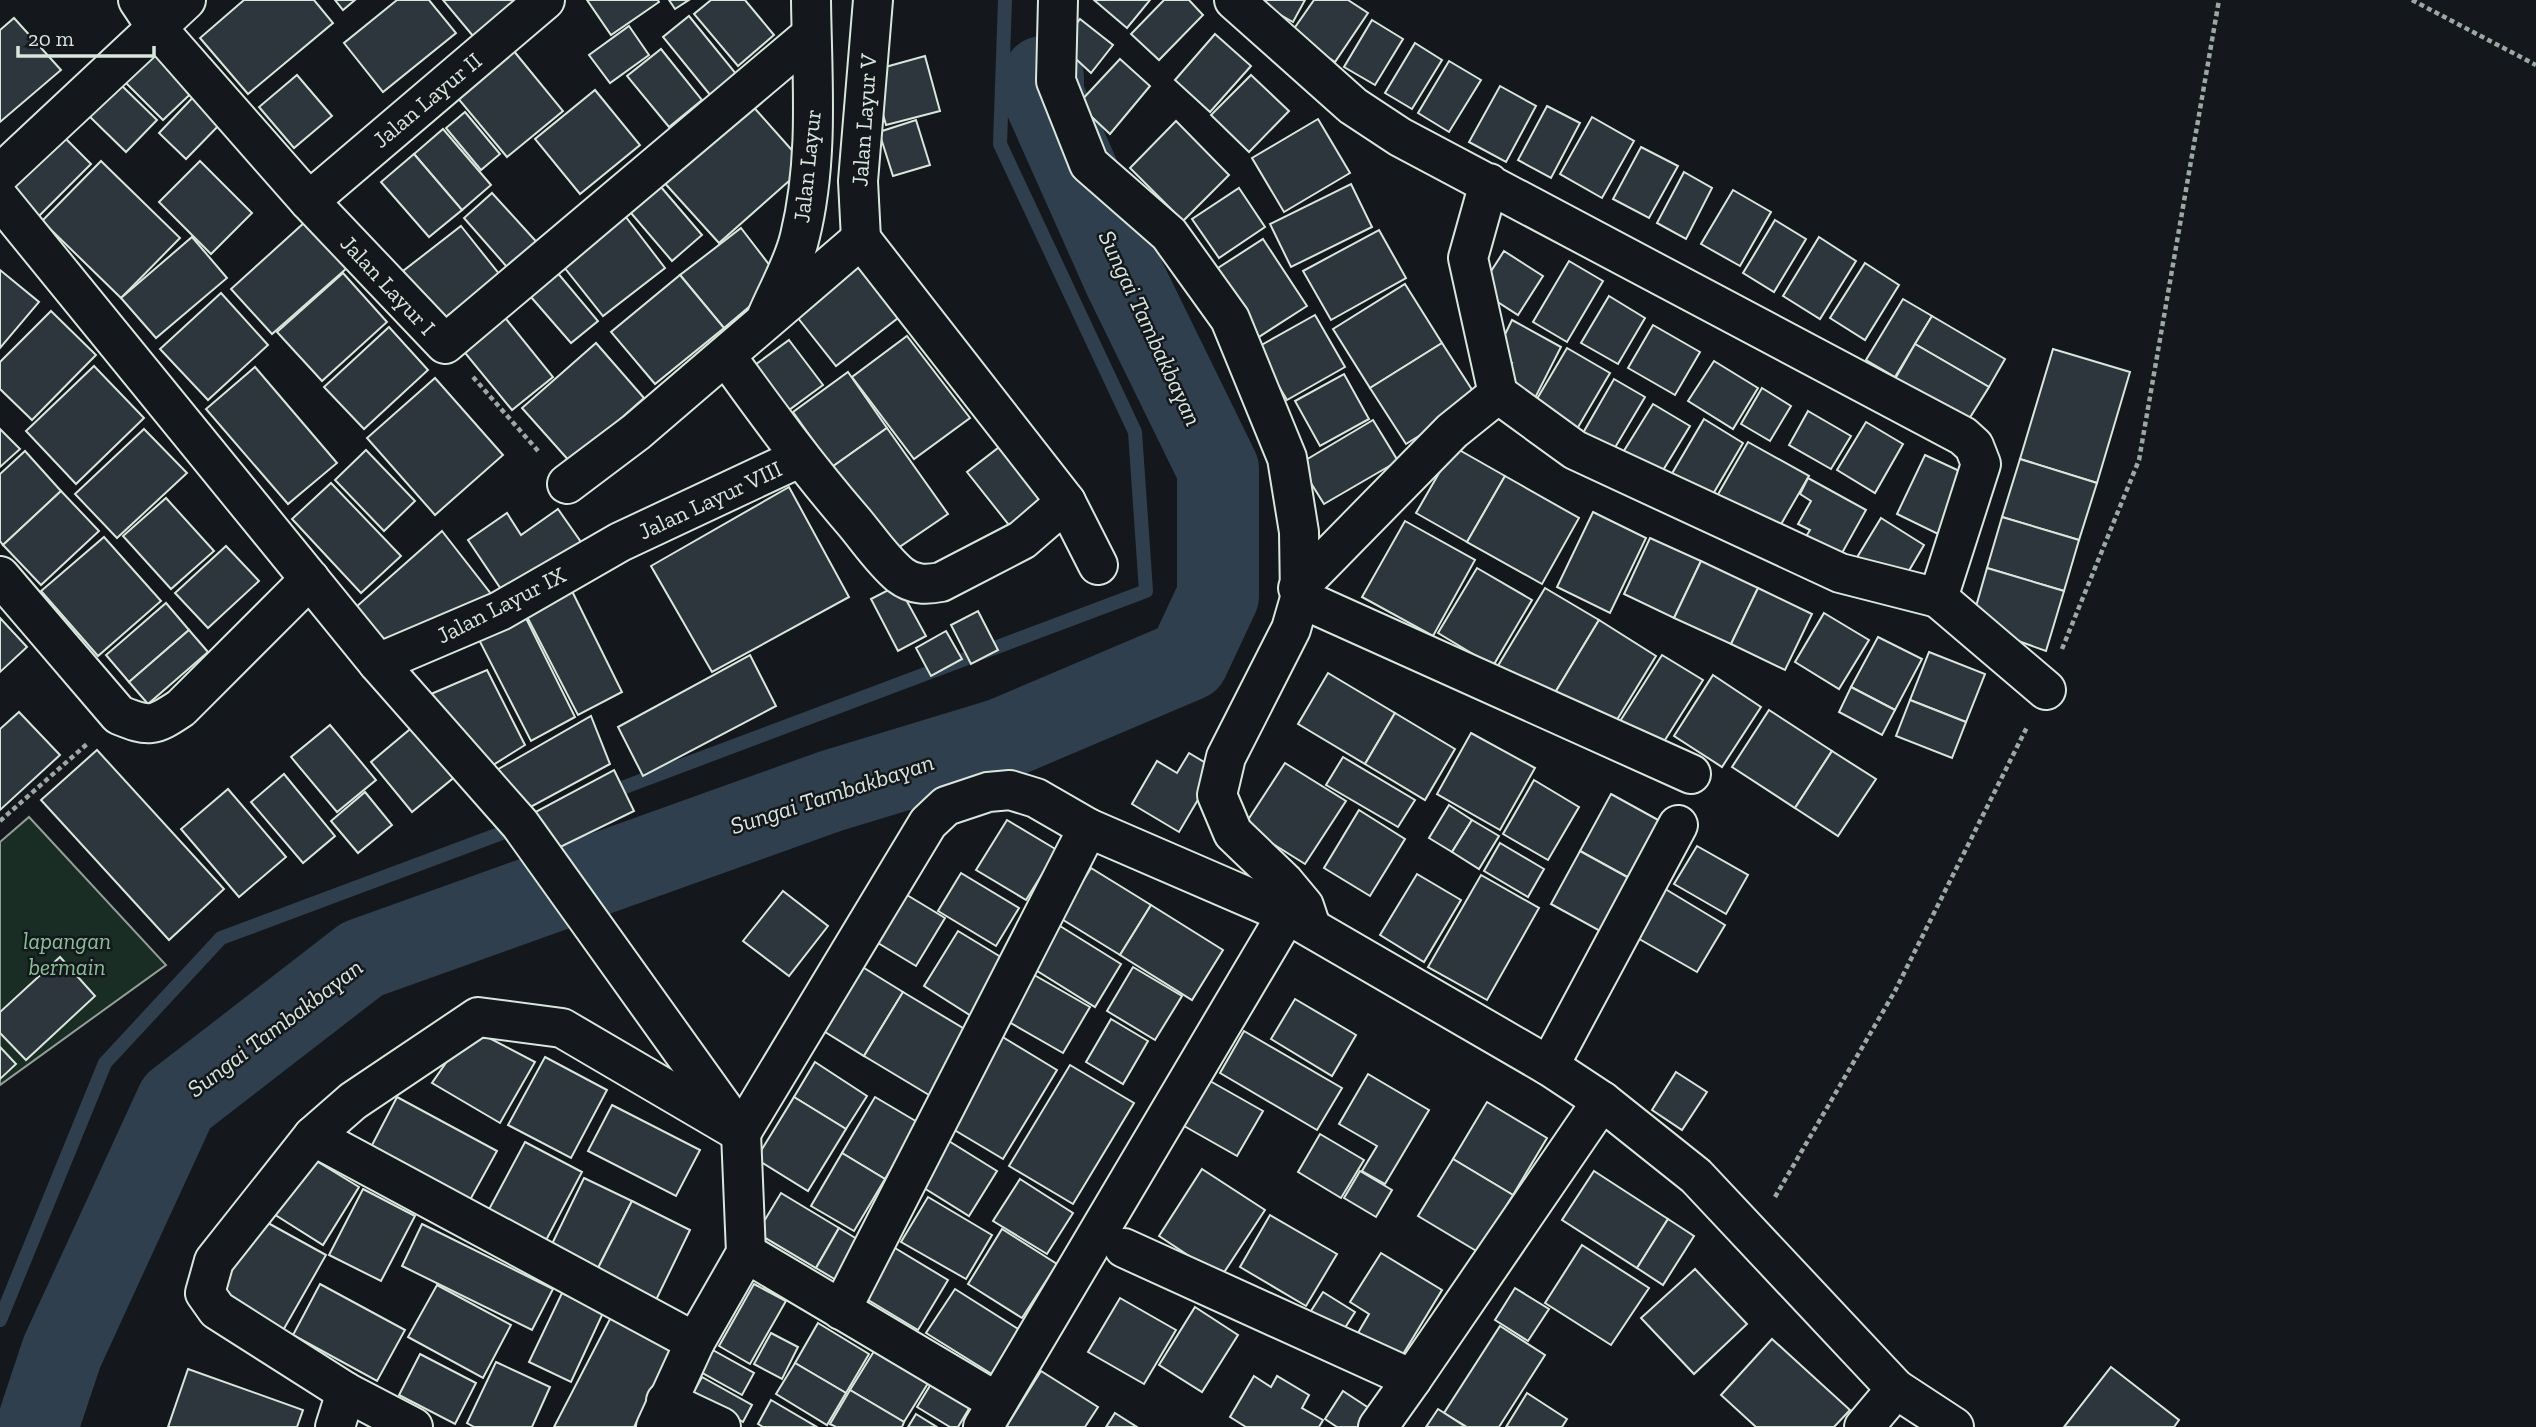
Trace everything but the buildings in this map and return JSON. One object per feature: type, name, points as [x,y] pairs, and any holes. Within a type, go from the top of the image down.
[{"type":"street","points":[[0,174],[147,14],[186,0]]},
{"type":"street","name":"Jalan Layur II","points":[[309,201],[545,0]]},
{"type":"street","name":"Jalan Layur V","points":[[861,239],[858,181],[873,0]]},
{"type":"street","points":[[746,1253],[841,1310],[990,1415],[1299,920],[1304,906],[1233,832],[1217,795],[1226,757],[1292,629],[1299,593],[1299,532],[1287,458],[1230,319],[1169,234],[1089,164],[1056,81],[1058,0]]},
{"type":"street","points":[[1234,0],[1353,106],[1400,137],[1964,436],[1974,446],[1981,464],[1938,598]]},
{"type":"street","name":"Jalan Layur I","points":[[147,14],[309,201],[445,344]]},
{"type":"street","points":[[445,344],[811,18]]},
{"type":"street","name":"Jalan Layur","points":[[764,324],[799,239],[810,187],[814,99],[811,18]]},
{"type":"street","points":[[1489,183],[1468,258],[1498,394],[1576,450],[1827,567],[1938,598],[2046,690]]},
{"type":"street","points":[[0,199],[378,663],[520,824],[741,1133],[746,1253],[695,1342],[661,1414],[721,1427]]},
{"type":"street","points":[[567,484],[726,356],[861,239],[1066,502],[1098,565]]},
{"type":"street","points":[[726,356],[799,458],[900,575],[913,582],[927,585],[941,582],[1022,540],[1066,502]]},
{"type":"street","points":[[1299,593],[1452,432],[1498,394]]},
{"type":"street","name":"Jalan Layur VIII","points":[[620,542],[799,458]]},
{"type":"street","name":"Jalan Layur IX","points":[[378,663],[500,611],[620,542]]},
{"type":"street","points":[[0,576],[118,715],[145,726],[161,722],[181,708],[310,579]]},
{"type":"street","points":[[1299,593],[1691,774]]},
{"type":"street","points":[[741,1133],[928,823],[946,806],[988,792],[1010,790],[1036,798],[1088,828],[1299,920],[1549,1066],[1602,1101],[1696,1176],[1896,1389],[1954,1427]]},
{"type":"street","points":[[1549,1066],[1678,825]]},
{"type":"street","points":[[841,1310],[1088,828]]},
{"type":"street","points":[[413,1427],[340,1409],[217,1310],[205,1293],[214,1261],[313,1136],[353,1101],[478,1017],[562,1028],[741,1133]]},
{"type":"street","points":[[1378,1427],[1602,1101]]},
{"type":"street","points":[[313,1136],[695,1342]]},
{"type":"street","points":[[1124,1248],[1412,1379]]},
{"type":"street","points":[[1864,1427],[1896,1389]]},
{"type":"path","points":[[1753,1234],[1895,991],[2046,690],[2139,460],[2219,0]]},
{"type":"path","points":[[2412,0],[2536,65]]},
{"type":"path","name":"Jalan Layur I","points":[[445,344],[567,484]]},
{"type":"path","points":[[0,821],[118,715]]},
{"type":"green space","name":"lapangan bermain","points":[[29,817],[166,965],[0,1085],[0,842]]},
{"type":"waterway","points":[[606,794],[1146,591],[1135,432],[1000,144],[1005,0]]},
{"type":"waterway","name":"Sungai Tambakbayan","points":[[37,1427],[62,1352],[177,1102],[362,959],[831,791],[1002,739],[1188,660],[1218,596],[1218,469],[1125,279],[1043,95],[1043,77]]},
{"type":"waterway","points":[[0,1320],[105,1063],[221,938],[518,827]]}]
